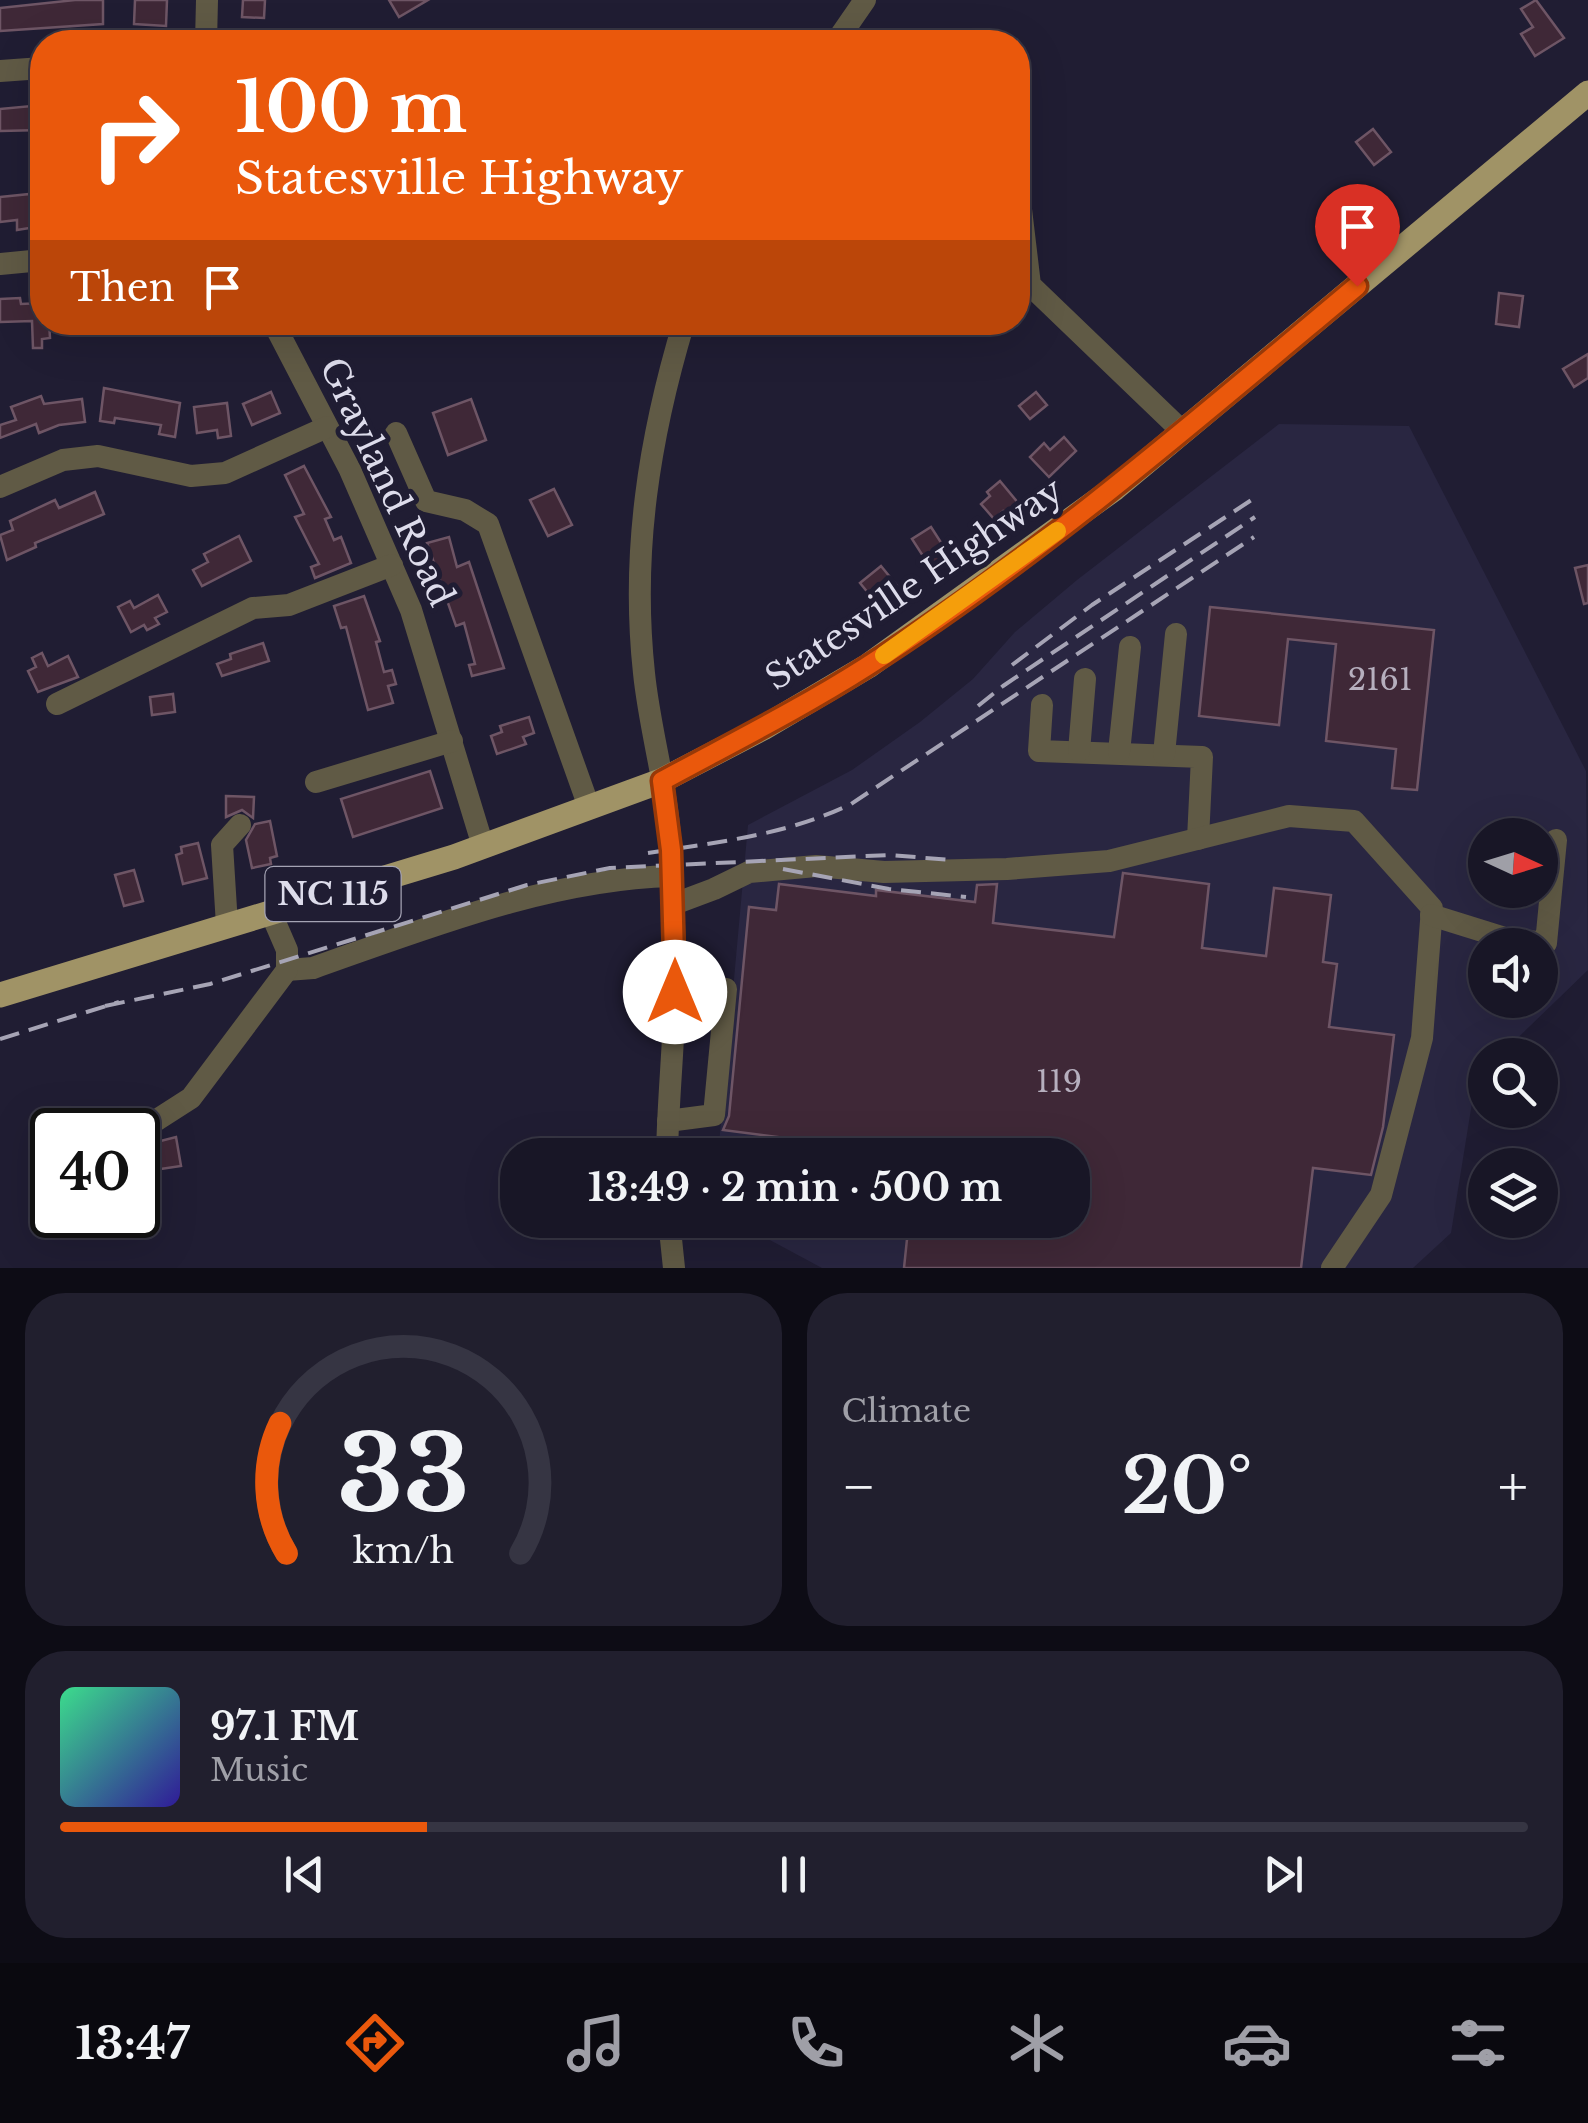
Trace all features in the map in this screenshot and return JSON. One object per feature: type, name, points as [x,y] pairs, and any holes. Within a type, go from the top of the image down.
[{"type":"main road","name":"Statesville Highway","points":[[0,995],[482,846],[662,781],[763,728],[868,666],[1115,488],[1588,93]]},
{"type":"street","points":[[207,30],[208,0]]},
{"type":"street","points":[[844,30],[865,0]]},
{"type":"street","points":[[0,71],[30,69]]},
{"type":"street","points":[[0,264],[30,261]]},
{"type":"street","points":[[1030,286],[1183,432]]},
{"type":"street","name":"Grayland Road","points":[[280,335],[327,427],[411,610],[482,846]]},
{"type":"street","points":[[668,1138],[675,992],[674,904],[662,781],[644,676],[640,560],[649,463],[680,335]]},
{"type":"street","points":[[0,487],[63,460],[98,456],[191,476],[225,473],[327,427]]},
{"type":"street","points":[[396,432],[426,501],[465,510],[488,524],[589,807]]},
{"type":"street","points":[[57,704],[252,608],[288,604],[392,564]]},
{"type":"street","points":[[1164,754],[1176,634]]},
{"type":"street","points":[[1120,752],[1130,647]]},
{"type":"street","points":[[1079,752],[1085,679]]},
{"type":"street","points":[[1042,705],[1039,751],[1164,754],[1204,760],[1198,838]]},
{"type":"street","points":[[316,782],[452,741]]},
{"type":"street","points":[[674,904],[749,872],[816,866],[884,872],[1109,861],[1289,816],[1354,821],[1432,908],[1422,1038],[1381,1195],[1332,1268]]},
{"type":"street","points":[[227,925],[222,845],[240,825]]},
{"type":"street","points":[[287,970],[313,968],[572,886],[629,877],[672,876]]},
{"type":"street","points":[[1431,914],[1508,939],[1546,944],[1549,908]]},
{"type":"street","points":[[160,1118],[191,1098],[287,970],[287,950],[271,913]]},
{"type":"street","points":[[668,1122],[714,1115],[726,989],[675,992]]},
{"type":"street","points":[[671,1238],[674,1268]]},
{"type":"shaded area","points":[[1279,424],[1409,426],[1586,771],[1588,970],[1558,999],[1558,928],[1468,928],[1468,1018],[1538,1018],[1518,1038],[1468,1038],[1468,1128],[1451,1233],[1413,1268],[822,1268],[766,1238],[1090,1238],[1090,1138],[720,1138],[748,825],[852,770],[920,722],[973,679],[1015,632]]},
{"type":"building","points":[[103,0],[103,24],[0,31],[0,8]]},
{"type":"building","points":[[135,0],[167,0],[166,26],[134,24]]},
{"type":"building","points":[[243,0],[265,0],[264,18],[242,17]]},
{"type":"building","points":[[389,0],[428,0],[399,17]]},
{"type":"building","points":[[1536,0],[1564,38],[1535,56],[1521,34],[1533,27],[1521,9]]},
{"type":"building","points":[[30,106],[30,130],[0,131],[0,109]]},
{"type":"building","points":[[1373,129],[1391,152],[1374,165],[1356,142]]},
{"type":"building","points":[[30,194],[30,228],[17,230],[17,220],[0,222],[0,197]]},
{"type":"building","points":[[1499,293],[1523,296],[1519,327],[1496,324]]},
{"type":"building","points":[[20,298],[21,304],[30,304],[30,321],[0,322],[0,299]]},
{"type":"building","points":[[33,335],[50,335],[42,339],[42,348],[33,348]]},
{"type":"building","points":[[1588,354],[1588,378],[1574,387],[1563,369]]},
{"type":"building","points":[[104,388],[180,403],[175,437],[159,434],[161,425],[115,418],[114,423],[100,421]]},
{"type":"building","points":[[271,392],[280,413],[252,425],[243,404]]},
{"type":"building","points":[[1036,392],[1047,405],[1030,419],[1019,406]]},
{"type":"building","points":[[41,396],[44,404],[82,399],[85,422],[59,425],[39,433],[36,424],[0,438],[0,425],[16,420],[11,407]]},
{"type":"building","points":[[471,399],[486,440],[448,455],[433,413]]},
{"type":"building","points":[[227,403],[231,436],[218,438],[217,430],[197,433],[194,407]]},
{"type":"building","points":[[1064,437],[1076,451],[1049,477],[1030,457],[1044,443],[1050,450]]},
{"type":"building","points":[[304,466],[331,517],[325,519],[334,540],[341,537],[351,563],[315,578],[311,567],[319,564],[295,517],[304,514],[285,475]]},
{"type":"building","points":[[1000,481],[1019,504],[994,519],[981,504],[990,496],[987,492]]},
{"type":"building","points":[[554,489],[572,525],[548,536],[530,500]]},
{"type":"building","points":[[95,492],[104,514],[35,543],[36,547],[7,560],[0,535],[13,530],[10,521],[55,500],[59,508]]},
{"type":"building","points":[[931,527],[951,558],[932,570],[912,539]]},
{"type":"building","points":[[239,536],[251,561],[202,586],[193,570],[208,562],[204,554]]},
{"type":"building","points":[[449,537],[457,567],[469,562],[504,668],[472,676],[469,665],[475,664],[464,623],[456,626],[427,543]]},
{"type":"building","points":[[1588,565],[1588,603],[1584,604],[1575,568]]},
{"type":"building","points":[[881,566],[899,588],[878,605],[860,583]]},
{"type":"building","points":[[158,595],[167,612],[155,618],[159,624],[147,630],[144,625],[131,632],[118,607],[130,601],[134,608]]},
{"type":"building","points":[[364,596],[380,641],[376,642],[384,672],[392,670],[396,684],[388,686],[393,703],[368,710],[346,627],[341,628],[334,606]]},
{"type":"building","points":[[1210,607],[1434,630],[1417,790],[1392,788],[1396,749],[1326,741],[1336,644],[1288,639],[1279,725],[1199,716]]},
{"type":"building","points":[[263,643],[269,661],[222,676],[217,664],[231,659],[230,654]]},
{"type":"building","points":[[42,653],[48,666],[68,656],[78,677],[38,692],[28,671],[36,667],[32,658]]},
{"type":"building","points":[[173,694],[175,712],[152,715],[150,697]]},
{"type":"building","points":[[529,717],[534,733],[523,737],[526,744],[497,754],[491,736],[502,732],[500,726]]},
{"type":"building","points":[[430,771],[442,808],[353,837],[341,799]]},
{"type":"building","points":[[226,796],[254,797],[253,818],[242,810],[226,817]]},
{"type":"building","points":[[270,821],[277,856],[270,858],[271,864],[252,868],[246,840],[255,824]]},
{"type":"building","points":[[198,843],[207,878],[183,884],[176,855],[182,853],[181,847]]},
{"type":"building","points":[[134,870],[143,901],[124,906],[115,875]]},
{"type":"building","points":[[1123,873],[1209,884],[1202,948],[1266,956],[1274,888],[1331,895],[1323,962],[1337,964],[1329,1027],[1394,1035],[1383,1127],[1371,1175],[1313,1168],[1301,1268],[904,1268],[907,1238],[1090,1238],[1090,1138],[785,1138],[723,1130],[729,1116],[749,907],[776,910],[779,884],[876,896],[876,890],[975,902],[977,885],[997,884],[993,923],[1114,937]]},
{"type":"building","points":[[176,1137],[181,1166],[160,1169],[160,1141]]},
{"type":"railway","points":[[1012,665],[1092,605],[1259,495]]},
{"type":"railway","points":[[978,706],[1255,517]]},
{"type":"railway","points":[[648,853],[777,830],[851,804],[1254,537]]},
{"type":"railway","points":[[105,1006],[210,984],[527,885],[610,868],[889,855],[952,860]]},
{"type":"railway","points":[[783,869],[889,889],[966,897]]},
{"type":"railway","points":[[0,1039],[119,1002]]},
{"type":"slow traffic","points":[[884,655],[1057,531]]},
{"type":"route","points":[[675,992],[671,850],[662,781],[868,666],[973,592],[1115,488],[1357,286]]}]
